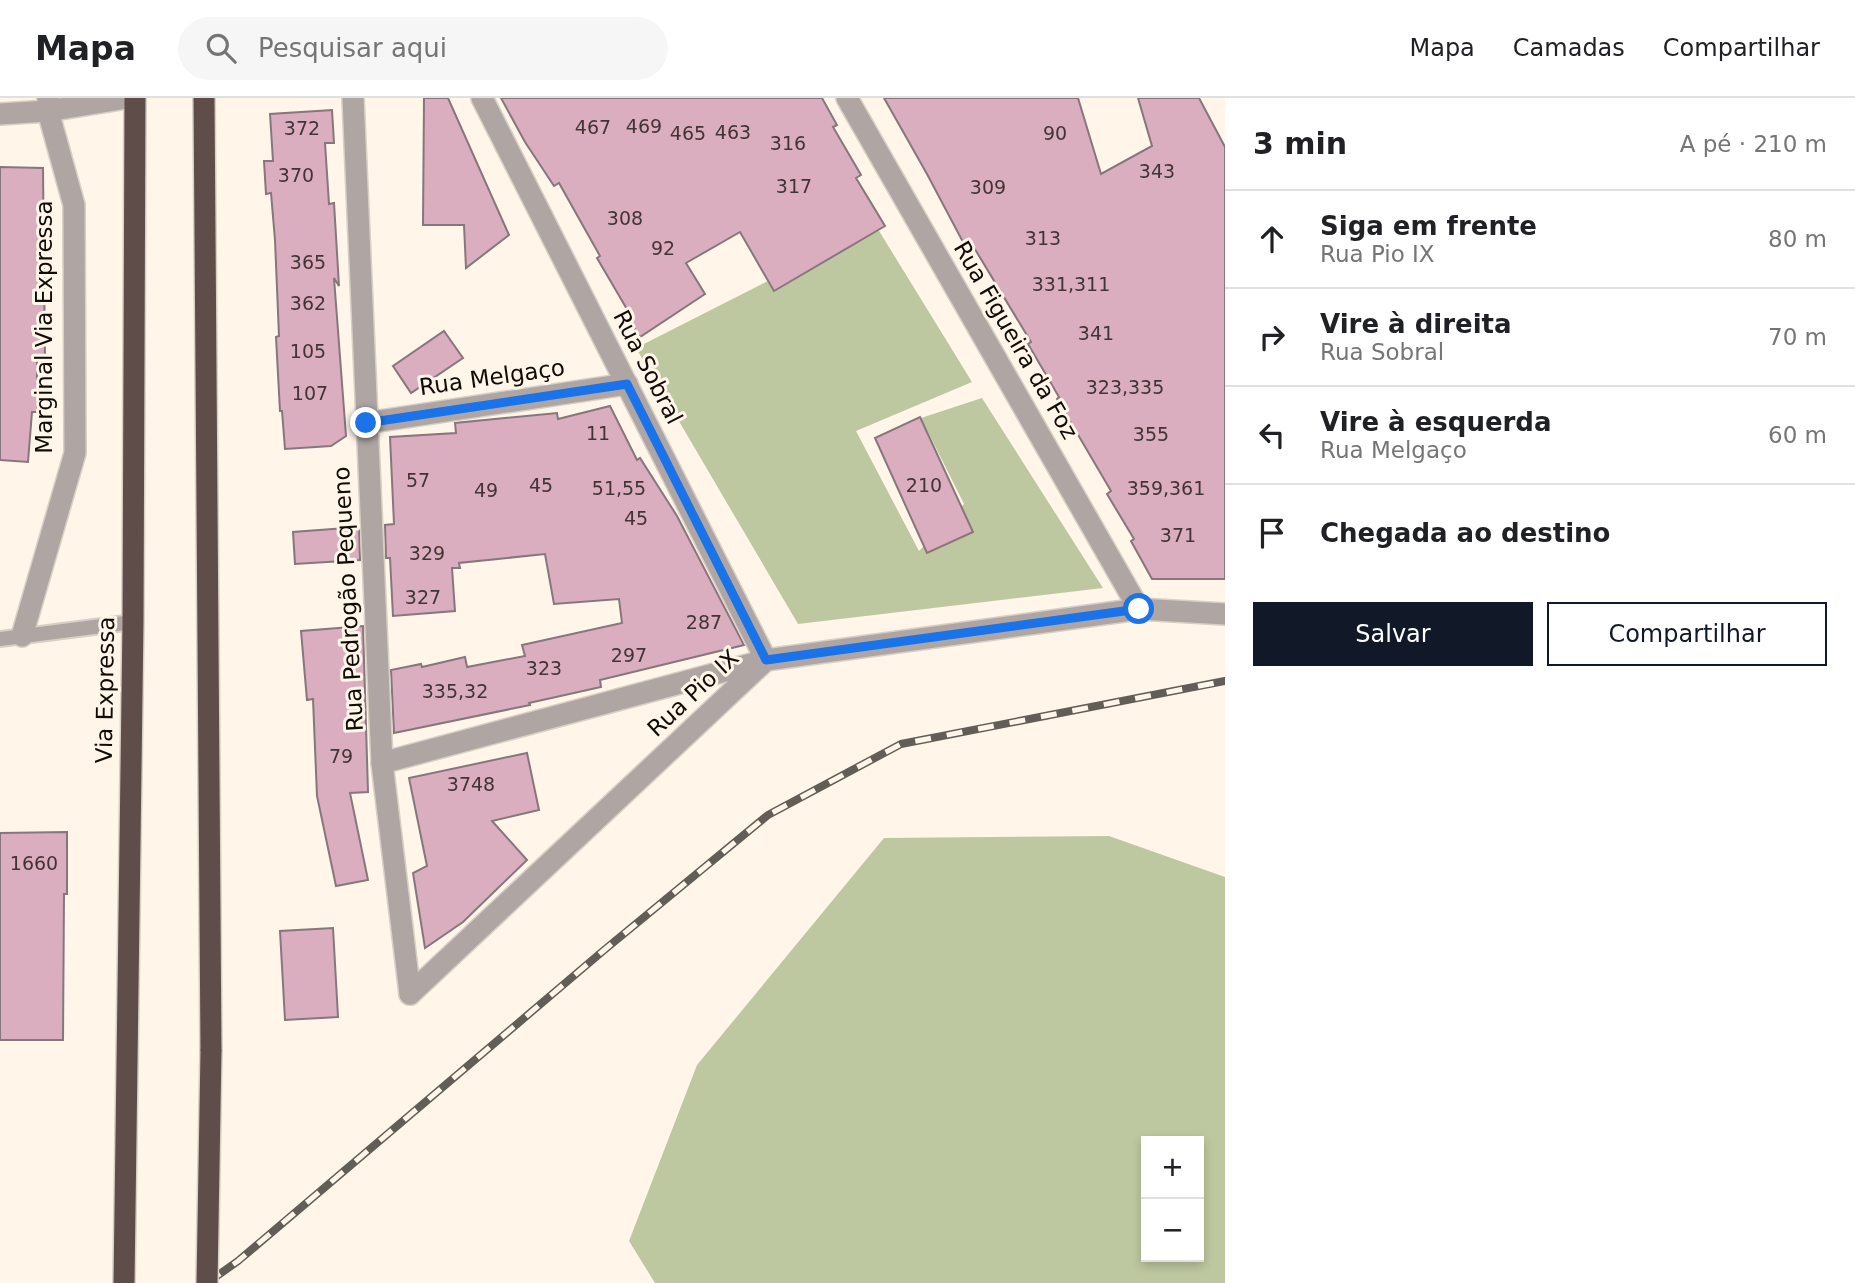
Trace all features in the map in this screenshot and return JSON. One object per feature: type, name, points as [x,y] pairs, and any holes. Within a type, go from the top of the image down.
[{"type":"highway","name":"Via Expressa","points":[[124,1283],[133,622],[135,98]]},
{"type":"highway","points":[[204,98],[211,1051],[207,1283]]},
{"type":"street","points":[[0,114],[48,104],[127,98]]},
{"type":"street","name":"Rua Pedrogão Pequeno","points":[[353,98],[382,763],[411,994]]},
{"type":"street","name":"Rua Sobral","points":[[482,98],[766,660]]},
{"type":"street","name":"Rua Figueira da Foz","points":[[847,98],[1139,609]]},
{"type":"street","name":"Marginal Via Expressa","points":[[22,636],[75,453],[74,205],[48,104]]},
{"type":"street","name":"Rua Melgaço","points":[[366,423],[627,384]]},
{"type":"street","name":"Rua Pio IX","points":[[411,994],[766,660],[1139,609],[1225,614]]},
{"type":"street","points":[[382,763],[766,660]]},
{"type":"lane","points":[[0,639],[133,622]]},
{"type":"green space","points":[[876,226],[972,382],[856,431],[919,551],[964,504],[921,418],[982,398],[1103,588],[798,624],[636,348]]},
{"type":"green space","points":[[1109,836],[1225,877],[1225,1283],[655,1283],[629,1241],[697,1065],[884,838]]},
{"type":"building","points":[[424,98],[448,98],[509,235],[466,268],[464,225],[423,225]]},
{"type":"building","points":[[501,98],[822,98],[837,125],[833,127],[861,175],[856,178],[885,226],[774,291],[740,232],[686,263],[705,294],[640,337],[597,258],[600,256],[559,183],[554,186],[525,142]]},
{"type":"building","points":[[884,98],[1078,98],[1101,174],[1152,146],[1138,98],[1199,98],[1225,147],[1225,579],[1152,579],[1131,541],[1134,539],[1107,494],[1111,491],[1028,344],[1031,342],[970,241],[964,244]]},
{"type":"building","points":[[332,110],[334,143],[325,143],[329,204],[334,203],[339,286],[334,278],[346,436],[331,446],[285,449],[276,337],[279,336],[275,240],[271,193],[266,194],[264,161],[273,161],[270,114]]},
{"type":"building","points":[[0,167],[43,168],[45,360],[37,360],[37,412],[32,412],[28,462],[0,460]]},
{"type":"building","points":[[444,331],[463,358],[411,393],[393,366]]},
{"type":"building","points":[[610,406],[637,460],[640,458],[677,516],[744,645],[600,680],[601,687],[529,703],[530,705],[394,733],[391,670],[421,664],[422,667],[465,657],[467,667],[525,656],[522,645],[622,623],[619,599],[554,604],[545,554],[459,563],[460,568],[452,568],[455,611],[393,616],[385,525],[394,524],[390,437],[456,433],[455,423],[557,413],[558,419]]},
{"type":"building","points":[[920,417],[973,532],[927,553],[875,438]]},
{"type":"building","points":[[359,527],[360,560],[295,564],[293,532]]},
{"type":"building","points":[[363,626],[368,792],[350,793],[368,880],[336,886],[317,796],[313,699],[307,700],[301,631]]},
{"type":"building","points":[[527,753],[539,810],[492,821],[527,860],[463,922],[425,948],[413,873],[427,866],[409,778]]},
{"type":"building","points":[[67,832],[63,1040],[0,1040],[0,833]]},
{"type":"building","points":[[333,928],[338,1017],[285,1020],[280,931]]},
{"type":"railway","points":[[207,1283],[238,1261],[603,951],[768,815],[901,744],[1225,681]]},
{"type":"route","points":[[366,423],[627,384],[766,660],[1139,609]]}]
